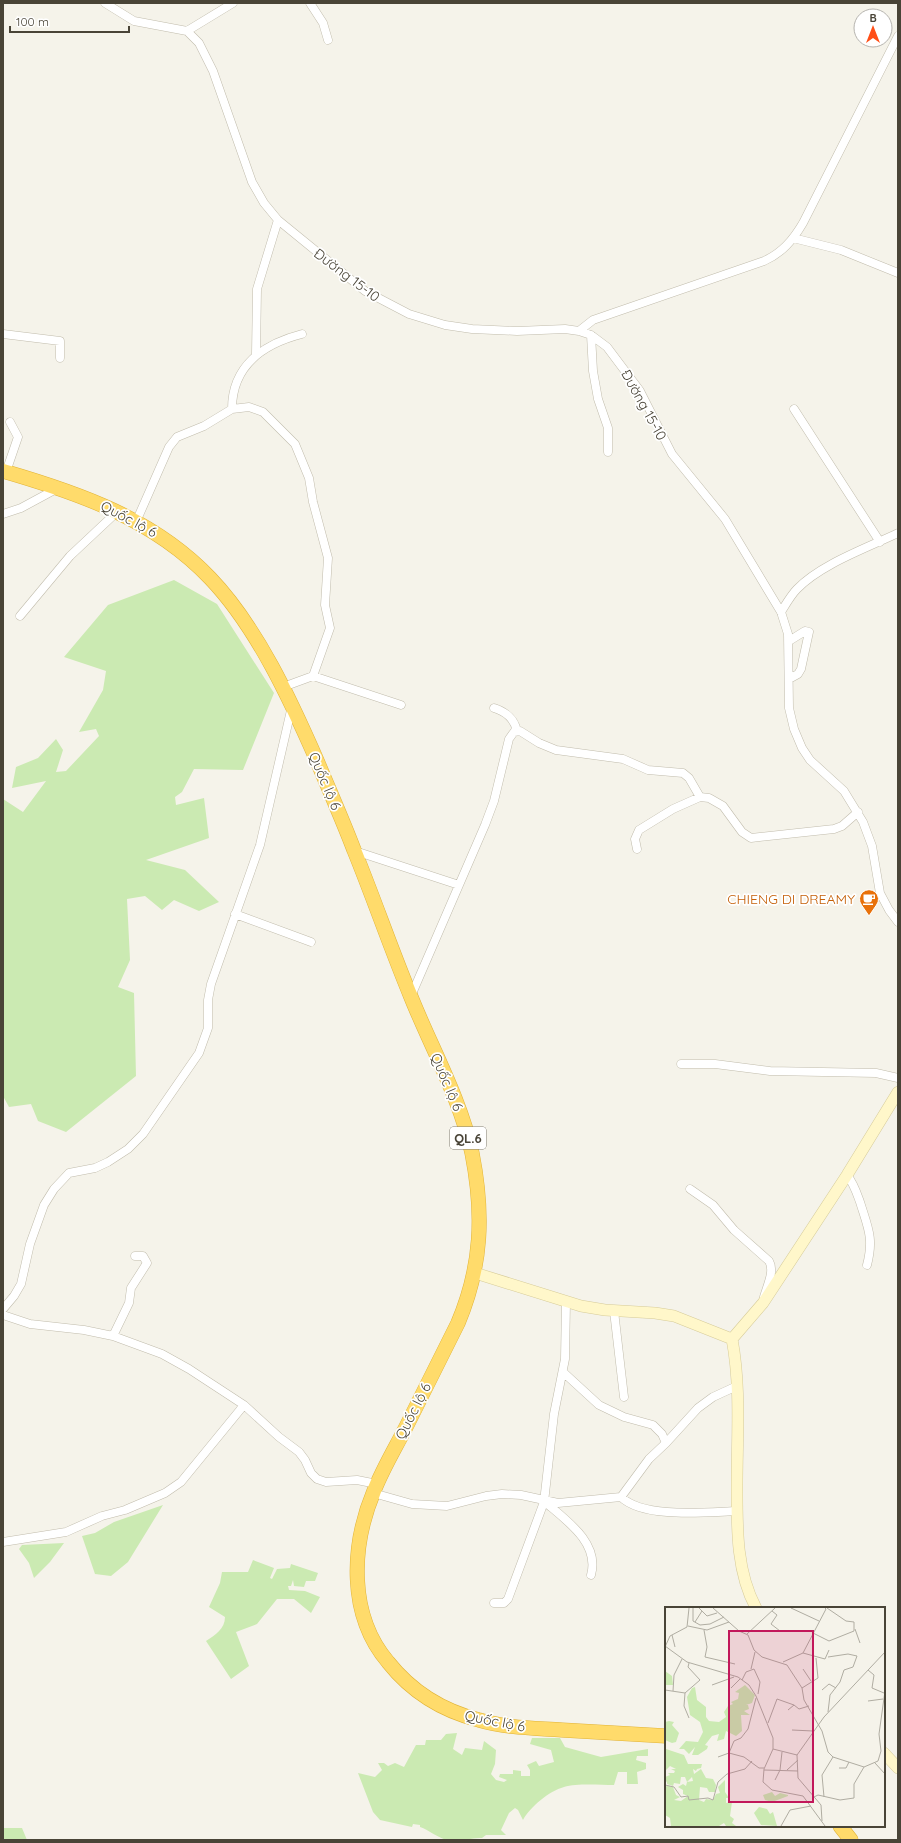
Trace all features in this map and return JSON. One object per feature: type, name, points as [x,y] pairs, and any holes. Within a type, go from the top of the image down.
[{"type":"highway","name":"Quốc lộ 6","points":[[5,471],[59,487],[118,511],[162,537],[191,558],[228,598],[257,642],[292,704],[355,851],[410,996],[459,1110],[472,1152],[479,1210],[479,1238],[475,1273],[467,1301],[458,1323],[375,1488],[358,1550],[357,1571],[366,1628],[384,1658],[407,1683],[438,1704],[480,1721],[524,1728],[665,1736]]},
{"type":"highway","points":[[841,1827],[851,1840]]},
{"type":"street","points":[[105,3],[134,21],[186,31],[233,3]]},
{"type":"street","points":[[310,3],[323,23],[328,40]]},
{"type":"street","name":"Đường 15-10","points":[[186,31],[199,43],[206,55],[255,190],[278,220],[351,282],[379,300],[409,314],[445,325],[472,329],[530,332],[565,329],[591,335],[607,346],[629,374],[645,400],[672,454],[725,519],[781,612],[786,624],[789,641],[789,679],[792,722],[802,748],[814,765],[844,791],[858,812],[867,830],[872,846],[880,893],[898,922]]},
{"type":"street","points":[[579,331],[594,320],[764,261],[783,249],[794,238],[803,223],[898,36]]},
{"type":"street","points":[[256,354],[257,289],[278,220]]},
{"type":"street","points":[[794,238],[841,250],[898,273]]},
{"type":"street","points":[[3,334],[60,341],[60,358]]},
{"type":"street","points":[[232,409],[233,393],[237,380],[256,354],[285,339],[302,334]]},
{"type":"street","points":[[591,335],[593,371],[598,399],[608,428],[608,452]]},
{"type":"street","points":[[136,522],[172,443],[178,438],[204,426],[232,409],[249,407],[264,412],[293,441],[309,478],[313,502],[328,558],[325,605],[330,628],[313,676]]},
{"type":"street","points":[[794,409],[880,542]]},
{"type":"street","points":[[5,471],[18,437],[10,422]]},
{"type":"street","points":[[3,514],[20,508],[59,487]]},
{"type":"street","points":[[20,616],[70,556],[118,511]]},
{"type":"street","points":[[781,612],[792,594],[804,582],[844,558],[898,533]]},
{"type":"street","points":[[789,641],[805,631],[809,632],[801,669],[798,674],[789,679]]},
{"type":"street","points":[[283,686],[313,676],[400,705]]},
{"type":"street","points":[[3,1308],[14,1296],[20,1284],[30,1244],[44,1205],[54,1189],[69,1172],[95,1168],[108,1162],[128,1149],[143,1134],[199,1053],[208,1028],[208,1000],[211,984],[261,838],[292,704]]},
{"type":"street","points":[[494,708],[507,714],[515,725],[517,731]]},
{"type":"street","points":[[410,996],[492,809],[511,734],[517,731],[525,733],[544,746],[556,750],[623,759],[648,770],[683,773],[689,778],[700,797]]},
{"type":"street","points":[[637,849],[635,839],[639,830],[673,809],[700,797],[709,798],[723,806],[742,832],[751,838],[834,829],[842,826],[858,812]]},
{"type":"street","points":[[355,851],[459,885]]},
{"type":"street","points":[[235,914],[311,942]]},
{"type":"street","points":[[681,1064],[706,1064],[770,1071],[876,1073],[898,1078]]},
{"type":"street","points":[[756,1607],[742,1570],[739,1554],[737,1511],[737,1386],[732,1339],[762,1303],[847,1175],[898,1092]]},
{"type":"street","points":[[847,1175],[854,1184],[869,1226],[870,1252],[867,1266]]},
{"type":"street","points":[[690,1189],[710,1202],[734,1230],[771,1264],[771,1273],[762,1303]]},
{"type":"street","points":[[113,1336],[129,1303],[131,1288],[147,1263],[143,1256],[135,1256]]},
{"type":"street","points":[[475,1273],[566,1302],[614,1311],[655,1313],[674,1316],[732,1339]]},
{"type":"street","points":[[494,1603],[504,1603],[508,1599],[544,1502],[554,1414],[566,1351],[566,1302]]},
{"type":"street","points":[[614,1311],[624,1397]]},
{"type":"street","points":[[3,1315],[30,1324],[84,1330],[113,1336],[144,1346],[174,1360],[244,1405],[299,1452],[305,1460],[311,1473],[318,1479],[326,1482],[357,1480],[412,1504],[447,1506],[486,1496],[502,1494],[521,1495],[544,1502],[565,1503],[621,1497],[629,1503],[665,1513],[737,1511]]},
{"type":"street","points":[[563,1372],[599,1405],[624,1417],[653,1425],[662,1434],[666,1443]]},
{"type":"street","points":[[621,1497],[648,1459],[666,1443],[702,1404],[737,1386]]},
{"type":"street","points":[[3,1542],[66,1532],[102,1516],[125,1510],[171,1490],[181,1482],[244,1405]]},
{"type":"street","points":[[544,1502],[570,1524],[582,1537],[592,1557],[591,1574]]},
{"type":"street","points":[[885,1754],[898,1768]]},
{"type":"green space","points":[[174,580],[217,604],[274,693],[243,770],[194,769],[182,792],[175,797],[176,805],[204,798],[209,838],[146,860],[185,870],[219,902],[199,911],[174,900],[162,910],[145,896],[127,899],[130,960],[118,987],[134,993],[136,1076],[66,1132],[38,1121],[31,1104],[9,1107],[3,1096],[3,799],[23,812],[46,781],[12,788],[16,767],[38,758],[56,739],[63,750],[56,772],[66,771],[99,736],[96,729],[79,732],[103,690],[106,671],[64,657],[108,605]]},
{"type":"green space","points":[[163,1505],[128,1562],[111,1576],[95,1574],[82,1536],[95,1533],[114,1522]]},
{"type":"green space","points":[[64,1543],[50,1562],[34,1578],[29,1563],[19,1549],[22,1545]]},
{"type":"green space","points":[[253,1560],[274,1568],[270,1578],[272,1579],[277,1569],[290,1568],[291,1564],[318,1573],[315,1581],[306,1581],[304,1587],[294,1586],[293,1580],[291,1586],[288,1586],[289,1590],[305,1591],[320,1597],[311,1613],[294,1599],[277,1599],[257,1624],[236,1632],[249,1666],[231,1679],[206,1641],[216,1634],[225,1621],[225,1617],[209,1607],[220,1583],[222,1572],[248,1572]]},
{"type":"green space","points":[[457,1733],[453,1749],[462,1755],[465,1748],[482,1750],[484,1741],[496,1750],[495,1764],[491,1774],[496,1780],[504,1782],[507,1780],[499,1777],[500,1774],[513,1774],[513,1770],[521,1771],[521,1776],[530,1776],[530,1770],[527,1765],[536,1761],[539,1766],[554,1762],[551,1750],[530,1744],[532,1738],[560,1738],[565,1747],[601,1757],[648,1749],[648,1756],[637,1756],[636,1760],[646,1763],[646,1769],[637,1772],[638,1784],[627,1784],[627,1772],[618,1772],[614,1785],[575,1785],[558,1789],[540,1800],[523,1820],[518,1810],[515,1808],[509,1813],[501,1830],[506,1835],[486,1835],[482,1838],[451,1841],[440,1838],[420,1827],[420,1825],[413,1824],[412,1827],[380,1820],[373,1812],[358,1773],[375,1777],[382,1770],[378,1763],[384,1763],[388,1766],[395,1763],[404,1767],[416,1745],[425,1745],[426,1740],[441,1740],[446,1734]]},
{"type":"green space","points":[[3,1828],[22,1828],[27,1840],[3,1840]]},
{"type":"place","name":"CHIENG DI DREAMY","points":[[869,916]]}]
